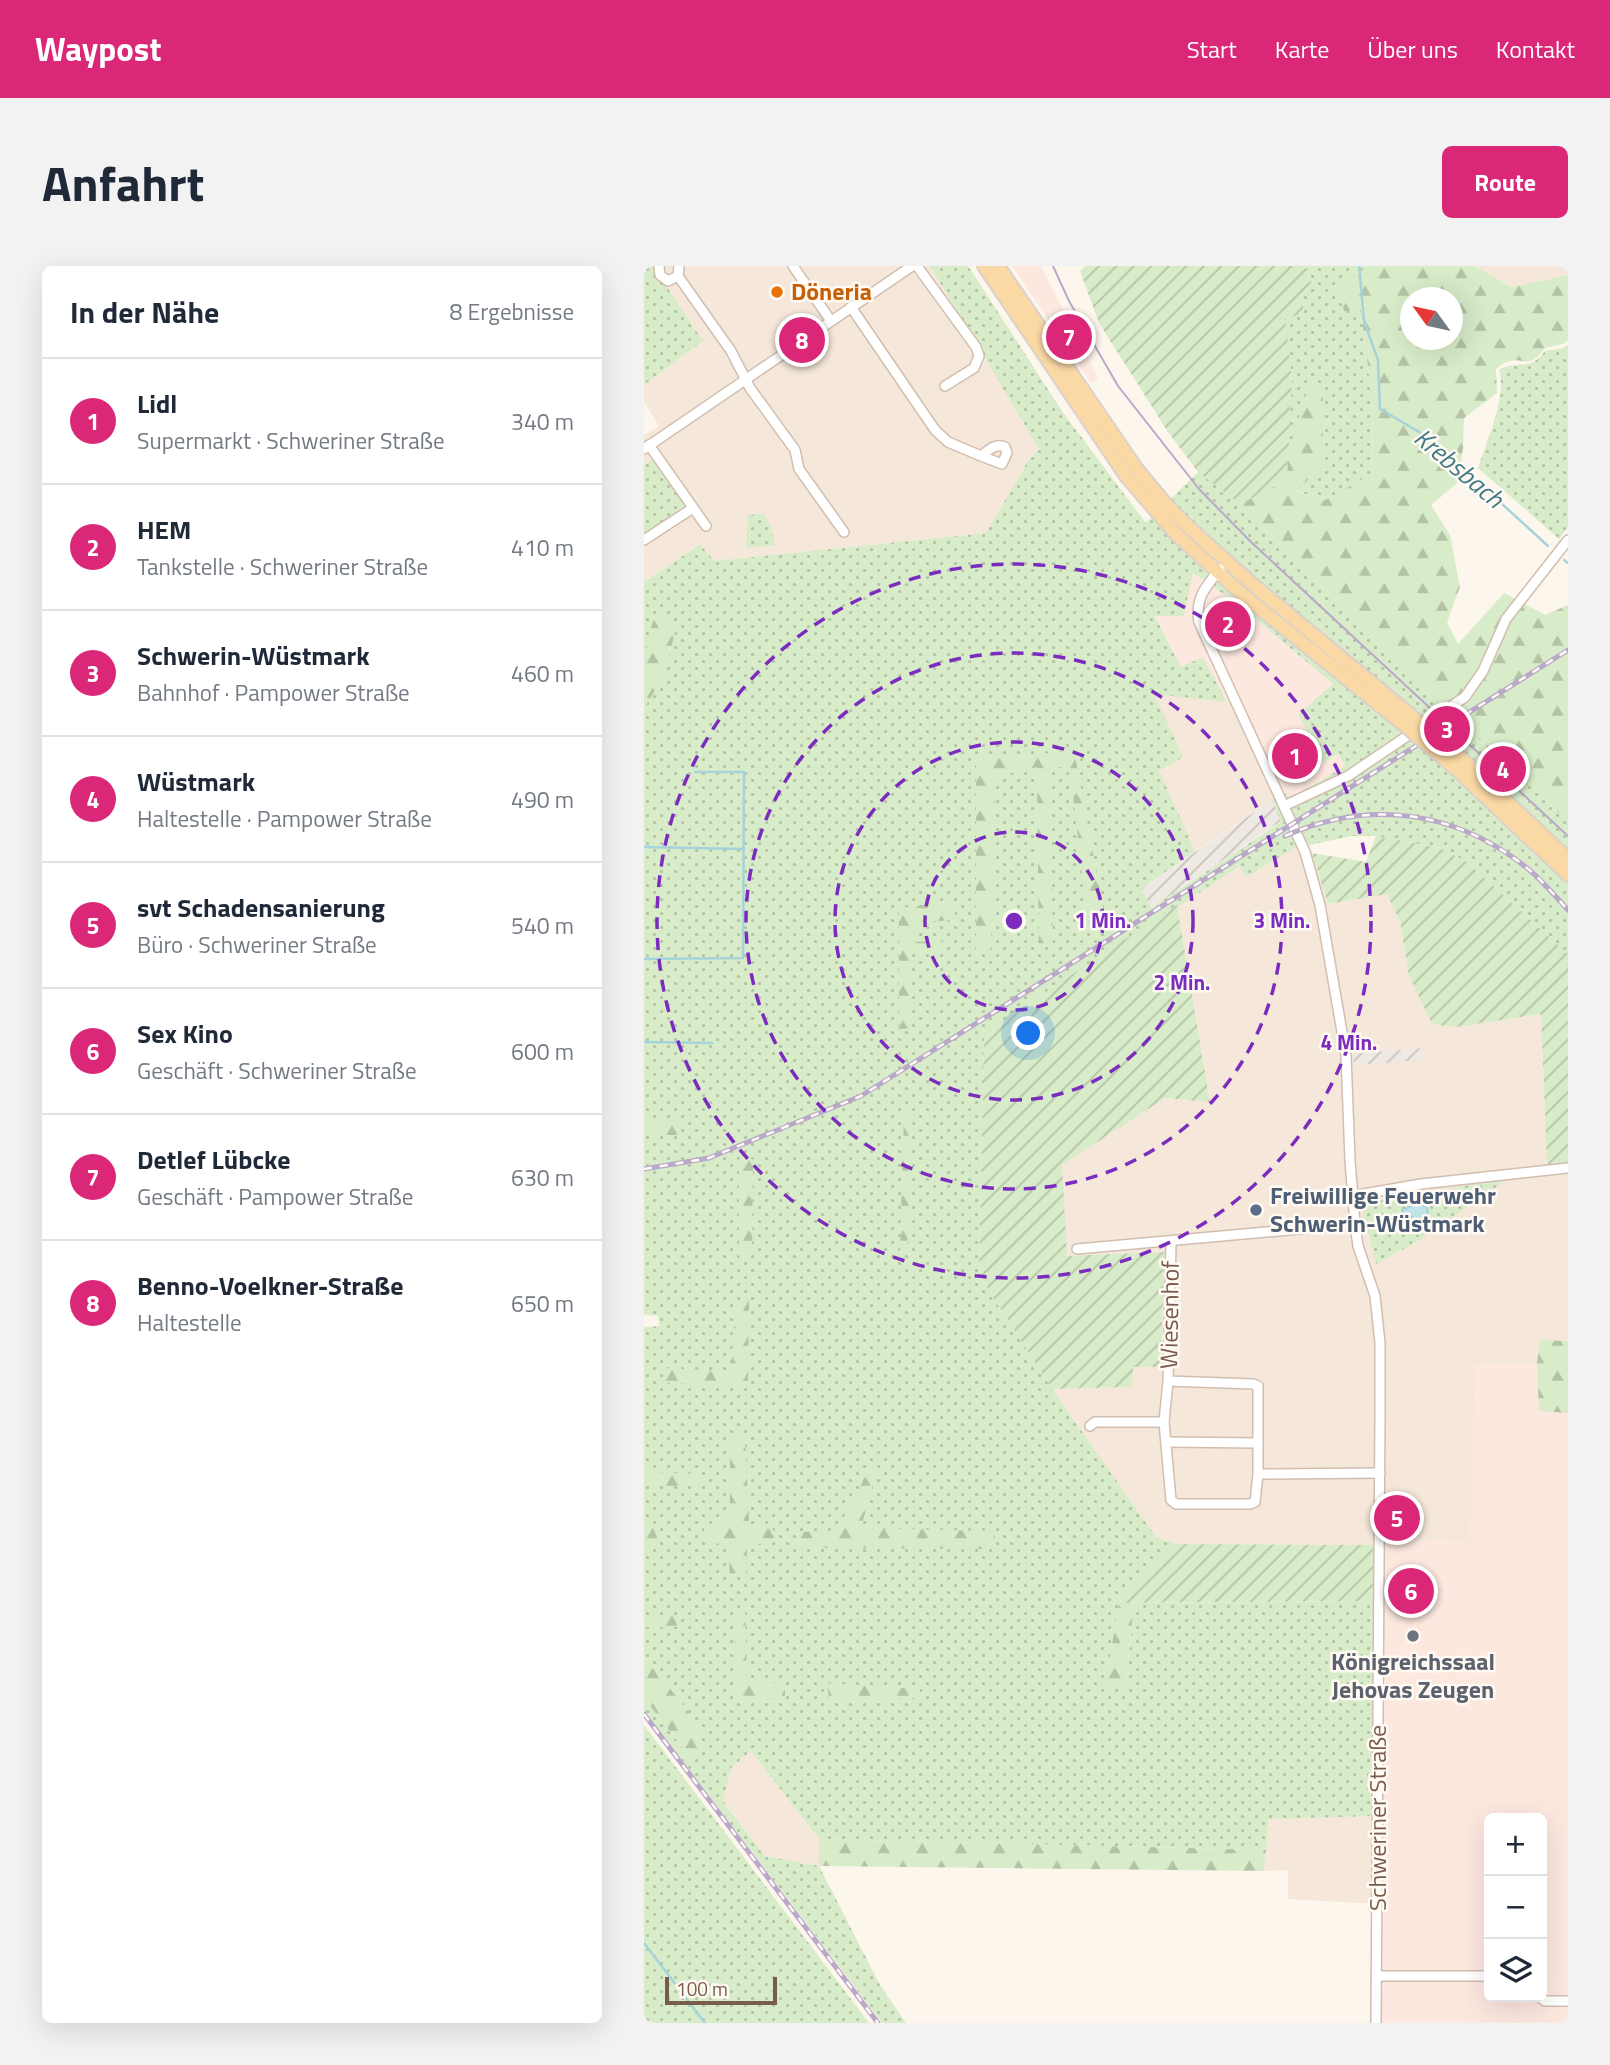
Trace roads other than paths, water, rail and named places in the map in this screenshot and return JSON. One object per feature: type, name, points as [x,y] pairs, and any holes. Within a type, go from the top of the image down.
[{"type":"main road","points":[[984,266],[1126,476],[1175,533],[1217,572],[1403,716]]},
{"type":"main road","points":[[998,266],[1136,468],[1184,523],[1568,859]]},
{"type":"main road","points":[[1460,765],[1568,875]]},
{"type":"street","points":[[659,266],[664,280],[672,280],[678,276]]},
{"type":"street","points":[[679,266],[678,276],[732,351],[750,388],[795,450],[799,470],[844,532]]},
{"type":"street","points":[[793,266],[831,321]]},
{"type":"street","points":[[706,526],[647,447],[915,266],[976,347],[979,356],[974,368],[945,386]]},
{"type":"street","points":[[851,307],[935,430],[948,442],[981,456]]},
{"type":"street","points":[[644,540],[693,508]]},
{"type":"street","points":[[1284,806],[1348,776],[1458,704],[1472,689],[1483,671],[1506,619],[1568,540]]},
{"type":"street","name":"Schweriner Straße","points":[[1226,562],[1199,596],[1199,622],[1305,852],[1320,905],[1346,1055],[1355,1224],[1375,1296],[1380,1343],[1376,2023]]},
{"type":"street","points":[[1352,1196],[1421,1184],[1568,1168]]},
{"type":"street","points":[[1077,1249],[1355,1224]]},
{"type":"street","name":"Wiesenhof","points":[[1167,1442],[1169,1494],[1176,1504],[1255,1502],[1258,1474],[1258,1386],[1168,1381],[1171,1242]]},
{"type":"street","points":[[1168,1381],[1164,1422],[1167,1442],[1258,1443]]},
{"type":"street","points":[[1090,1426],[1095,1422],[1164,1422]]},
{"type":"street","points":[[1258,1474],[1380,1473]]},
{"type":"street","points":[[1378,1976],[1484,1976]]},
{"type":"street","points":[[1547,2001],[1568,2001]]},
{"type":"water","points":[[1414,1205],[1426,1206],[1426,1221],[1411,1224],[1404,1219],[1402,1210]]},
{"type":"waterway","name":"Krebsbach","points":[[1359,266],[1364,321],[1378,360],[1380,409],[1431,439],[1548,546]]},
{"type":"waterway","name":"Krebsbach","points":[[1564,560],[1568,563]]},
{"type":"waterway","points":[[644,959],[743,958],[744,772],[695,772]]},
{"type":"waterway","points":[[644,847],[742,849]]},
{"type":"waterway","points":[[644,1042],[712,1043]]},
{"type":"waterway","points":[[644,1943],[705,2023]]},
{"type":"tram line","points":[[1053,266],[1069,301],[1118,386],[1199,489],[1250,541],[1568,836]]},
{"type":"railway","points":[[644,1169],[709,1158],[861,1096],[1568,650]]},
{"type":"railway","points":[[1285,836],[1317,824],[1348,817],[1410,816],[1441,823],[1471,833],[1499,848],[1533,873],[1568,910]]},
{"type":"railway","points":[[644,1714],[878,2023]]},
{"type":"place","name":"Döneria","points":[[777,292]]},
{"type":"place","name":"Detlef Lübcke","points":[[1069,337]]},
{"type":"place","name":"Benno-Voelkner-Straße","points":[[802,340]]},
{"type":"place","name":"HEM","points":[[1228,624]]},
{"type":"place","name":"Schwerin-Wüstmark","points":[[1447,729]]},
{"type":"place","name":"Lidl","points":[[1295,756]]},
{"type":"place","name":"Wüstmark","points":[[1503,769]]},
{"type":"place","name":"Freiwillige Feuerwehr Schwerin-Wüstmark","points":[[1256,1210]]},
{"type":"place","name":"svt Schadensanierung","points":[[1397,1518]]},
{"type":"place","name":"Sex Kino","points":[[1411,1591]]},
{"type":"place","name":"Königreichssaal Jehovas Zeugen","points":[[1413,1636]]}]
